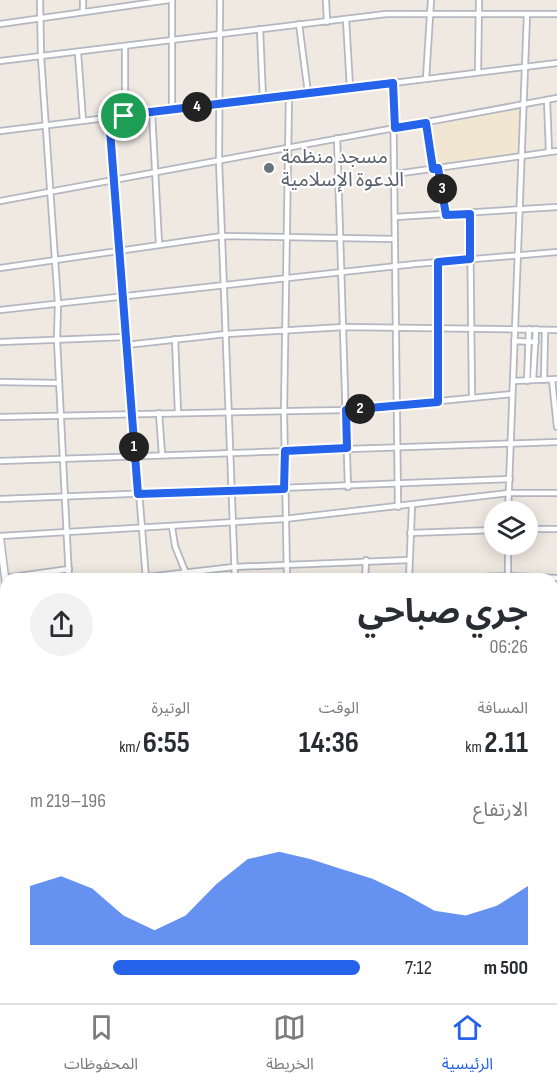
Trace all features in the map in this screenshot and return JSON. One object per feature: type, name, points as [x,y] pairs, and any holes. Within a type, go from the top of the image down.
[{"type":"street","points":[[40,0],[41,57],[56,260],[60,414],[69,573]]},
{"type":"street","points":[[83,0],[83,11]]},
{"type":"street","points":[[0,24],[129,3],[171,0],[172,110]]},
{"type":"street","points":[[220,0],[219,160],[234,573]]},
{"type":"street","points":[[326,0],[327,21]]},
{"type":"street","points":[[426,79],[432,0]]},
{"type":"street","points":[[478,72],[479,0]]},
{"type":"street","points":[[0,61],[387,14],[557,14]]},
{"type":"street","points":[[509,501],[527,14]]},
{"type":"street","points":[[346,19],[350,88]]},
{"type":"street","points":[[299,24],[308,93]]},
{"type":"street","points":[[260,29],[263,99]]},
{"type":"street","points":[[124,116],[125,47]]},
{"type":"street","points":[[78,53],[83,120]]},
{"type":"street","points":[[0,131],[557,63]]},
{"type":"street","points":[[393,83],[398,507]]},
{"type":"street","points":[[287,573],[284,411],[289,96]]},
{"type":"street","points":[[0,201],[557,98]]},
{"type":"street","points":[[547,100],[549,152]]},
{"type":"street","points":[[152,112],[159,244]]},
{"type":"street","points":[[109,117],[140,529],[146,573]]},
{"type":"street","points":[[426,123],[446,215]]},
{"type":"street","points":[[337,138],[348,487]]},
{"type":"street","points":[[395,174],[557,151]]},
{"type":"street","points":[[395,217],[557,207]]},
{"type":"street","points":[[470,214],[472,398]]},
{"type":"street","points":[[0,268],[222,236],[395,239]]},
{"type":"street","points":[[0,310],[395,266],[557,252]]},
{"type":"street","points":[[438,262],[438,402]]},
{"type":"street","points":[[126,345],[226,334],[344,327],[557,330]]},
{"type":"street","points":[[529,329],[527,362],[530,381]]},
{"type":"street","points":[[530,381],[535,360],[536,329]]},
{"type":"street","points":[[544,380],[545,330]]},
{"type":"street","points":[[0,342],[126,337]]},
{"type":"street","points":[[175,339],[178,412]]},
{"type":"street","points":[[514,341],[528,342],[545,339]]},
{"type":"street","points":[[514,364],[535,360]]},
{"type":"street","points":[[513,381],[554,379],[557,427]]},
{"type":"street","points":[[0,382],[59,383]]},
{"type":"street","points":[[0,417],[346,410],[396,407],[512,394]]},
{"type":"street","points":[[159,413],[162,454]]},
{"type":"street","points":[[0,460],[557,442]]},
{"type":"street","points":[[0,499],[510,479]]},
{"type":"street","points":[[4,573],[0,537],[284,519],[509,494],[557,493]]},
{"type":"street","points":[[409,573],[412,506]]},
{"type":"street","points":[[172,527],[185,571]]},
{"type":"street","points":[[538,529],[557,530]]},
{"type":"street","points":[[411,533],[484,530]]},
{"type":"street","points":[[508,555],[508,573]]},
{"type":"street","points":[[365,573],[366,560]]},
{"type":"street","points":[[172,573],[286,563],[409,560]]},
{"type":"street","points":[[36,573],[69,569]]},
{"type":"shaded area","points":[[521,108],[519,155],[436,166],[433,126]]},
{"type":"place","name":"مسجد منظمة الدعوة الإسلامية","points":[[269,168]]},
{"type":"route","points":[[393,83],[395,128],[426,123],[433,169],[438,168],[446,215],[470,214],[470,259],[438,262],[438,402],[346,410],[347,448],[285,451],[284,489],[138,494],[109,117],[124,116],[393,83]]}]
